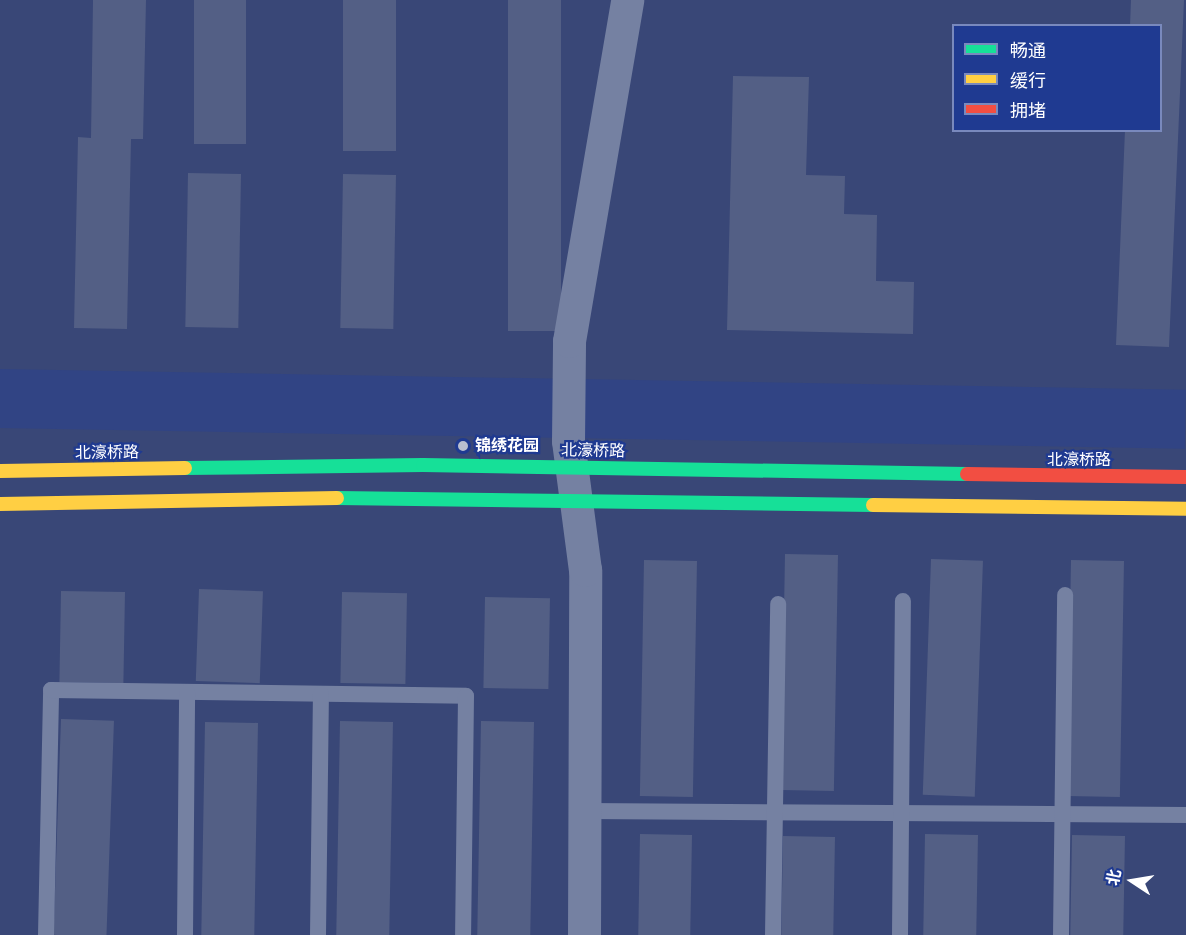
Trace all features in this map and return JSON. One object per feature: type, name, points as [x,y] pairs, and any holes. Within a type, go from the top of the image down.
[{"type":"main road","name":"北濠桥路","points":[[0,471],[569,454],[1186,477]]},
{"type":"main road","points":[[0,504],[345,498],[575,503],[1186,509]]},
{"type":"street","points":[[584,935],[585,570],[569,454],[569,355],[627,0]]},
{"type":"lane","points":[[1061,935],[1065,596]]},
{"type":"lane","points":[[900,935],[903,601]]},
{"type":"lane","points":[[773,935],[778,604]]},
{"type":"lane","points":[[46,935],[51,690],[466,696],[463,935]]},
{"type":"lane","points":[[185,935],[187,692]]},
{"type":"lane","points":[[318,935],[321,694]]},
{"type":"lane","points":[[586,811],[1186,815]]},
{"type":"water","points":[[0,369],[1186,390],[1185,449],[0,428]]},
{"type":"building","points":[[93,0],[146,0],[143,139],[131,139],[127,329],[74,328],[78,137],[91,138]]},
{"type":"building","points":[[194,0],[246,0],[246,144],[194,144]]},
{"type":"building","points":[[343,0],[396,0],[396,151],[343,151]]},
{"type":"building","points":[[508,0],[561,0],[561,331],[508,331]]},
{"type":"building","points":[[1131,0],[1184,0],[1169,347],[1116,345],[1125,132],[1162,132],[1162,24],[1130,24]]},
{"type":"building","points":[[733,76],[809,77],[806,175],[845,176],[844,214],[877,215],[876,281],[914,282],[913,334],[727,330]]},
{"type":"building","points":[[188,173],[241,174],[238,328],[185,327]]},
{"type":"building","points":[[343,174],[396,175],[393,329],[340,328]]},
{"type":"building","points":[[785,554],[838,555],[834,791],[781,790]]},
{"type":"building","points":[[931,559],[983,561],[975,797],[923,795]]},
{"type":"building","points":[[644,560],[697,561],[693,797],[640,796]]},
{"type":"building","points":[[1071,560],[1124,561],[1120,797],[1067,796]]},
{"type":"building","points":[[199,589],[263,591],[260,683],[196,681]]},
{"type":"building","points":[[61,591],[125,592],[123,683],[59,682]]},
{"type":"building","points":[[342,592],[407,593],[405,684],[340,683]]},
{"type":"building","points":[[485,597],[550,598],[548,689],[483,688]]},
{"type":"building","points":[[61,719],[114,721],[106,935],[53,935]]},
{"type":"building","points":[[340,721],[393,722],[389,935],[336,935]]},
{"type":"building","points":[[481,721],[534,722],[530,935],[477,935]]},
{"type":"building","points":[[205,722],[258,723],[254,935],[201,935]]},
{"type":"building","points":[[640,834],[692,835],[690,935],[638,935]]},
{"type":"building","points":[[925,834],[978,835],[976,935],[923,935]]},
{"type":"building","points":[[1072,835],[1125,836],[1123,935],[1070,935]]},
{"type":"building","points":[[783,836],[835,837],[833,935],[781,935]]},
{"type":"traffic: fast","points":[[185,468],[423,465],[967,474]]},
{"type":"traffic: fast","points":[[337,498],[873,505]]},
{"type":"traffic: slow","points":[[0,471],[185,468]]},
{"type":"traffic: slow","points":[[0,504],[337,498]]},
{"type":"traffic: slow","points":[[873,505],[1186,509]]},
{"type":"traffic: jam","points":[[967,474],[1186,477]]},
{"type":"place","name":"锦绣花园","points":[[463,446]]}]
